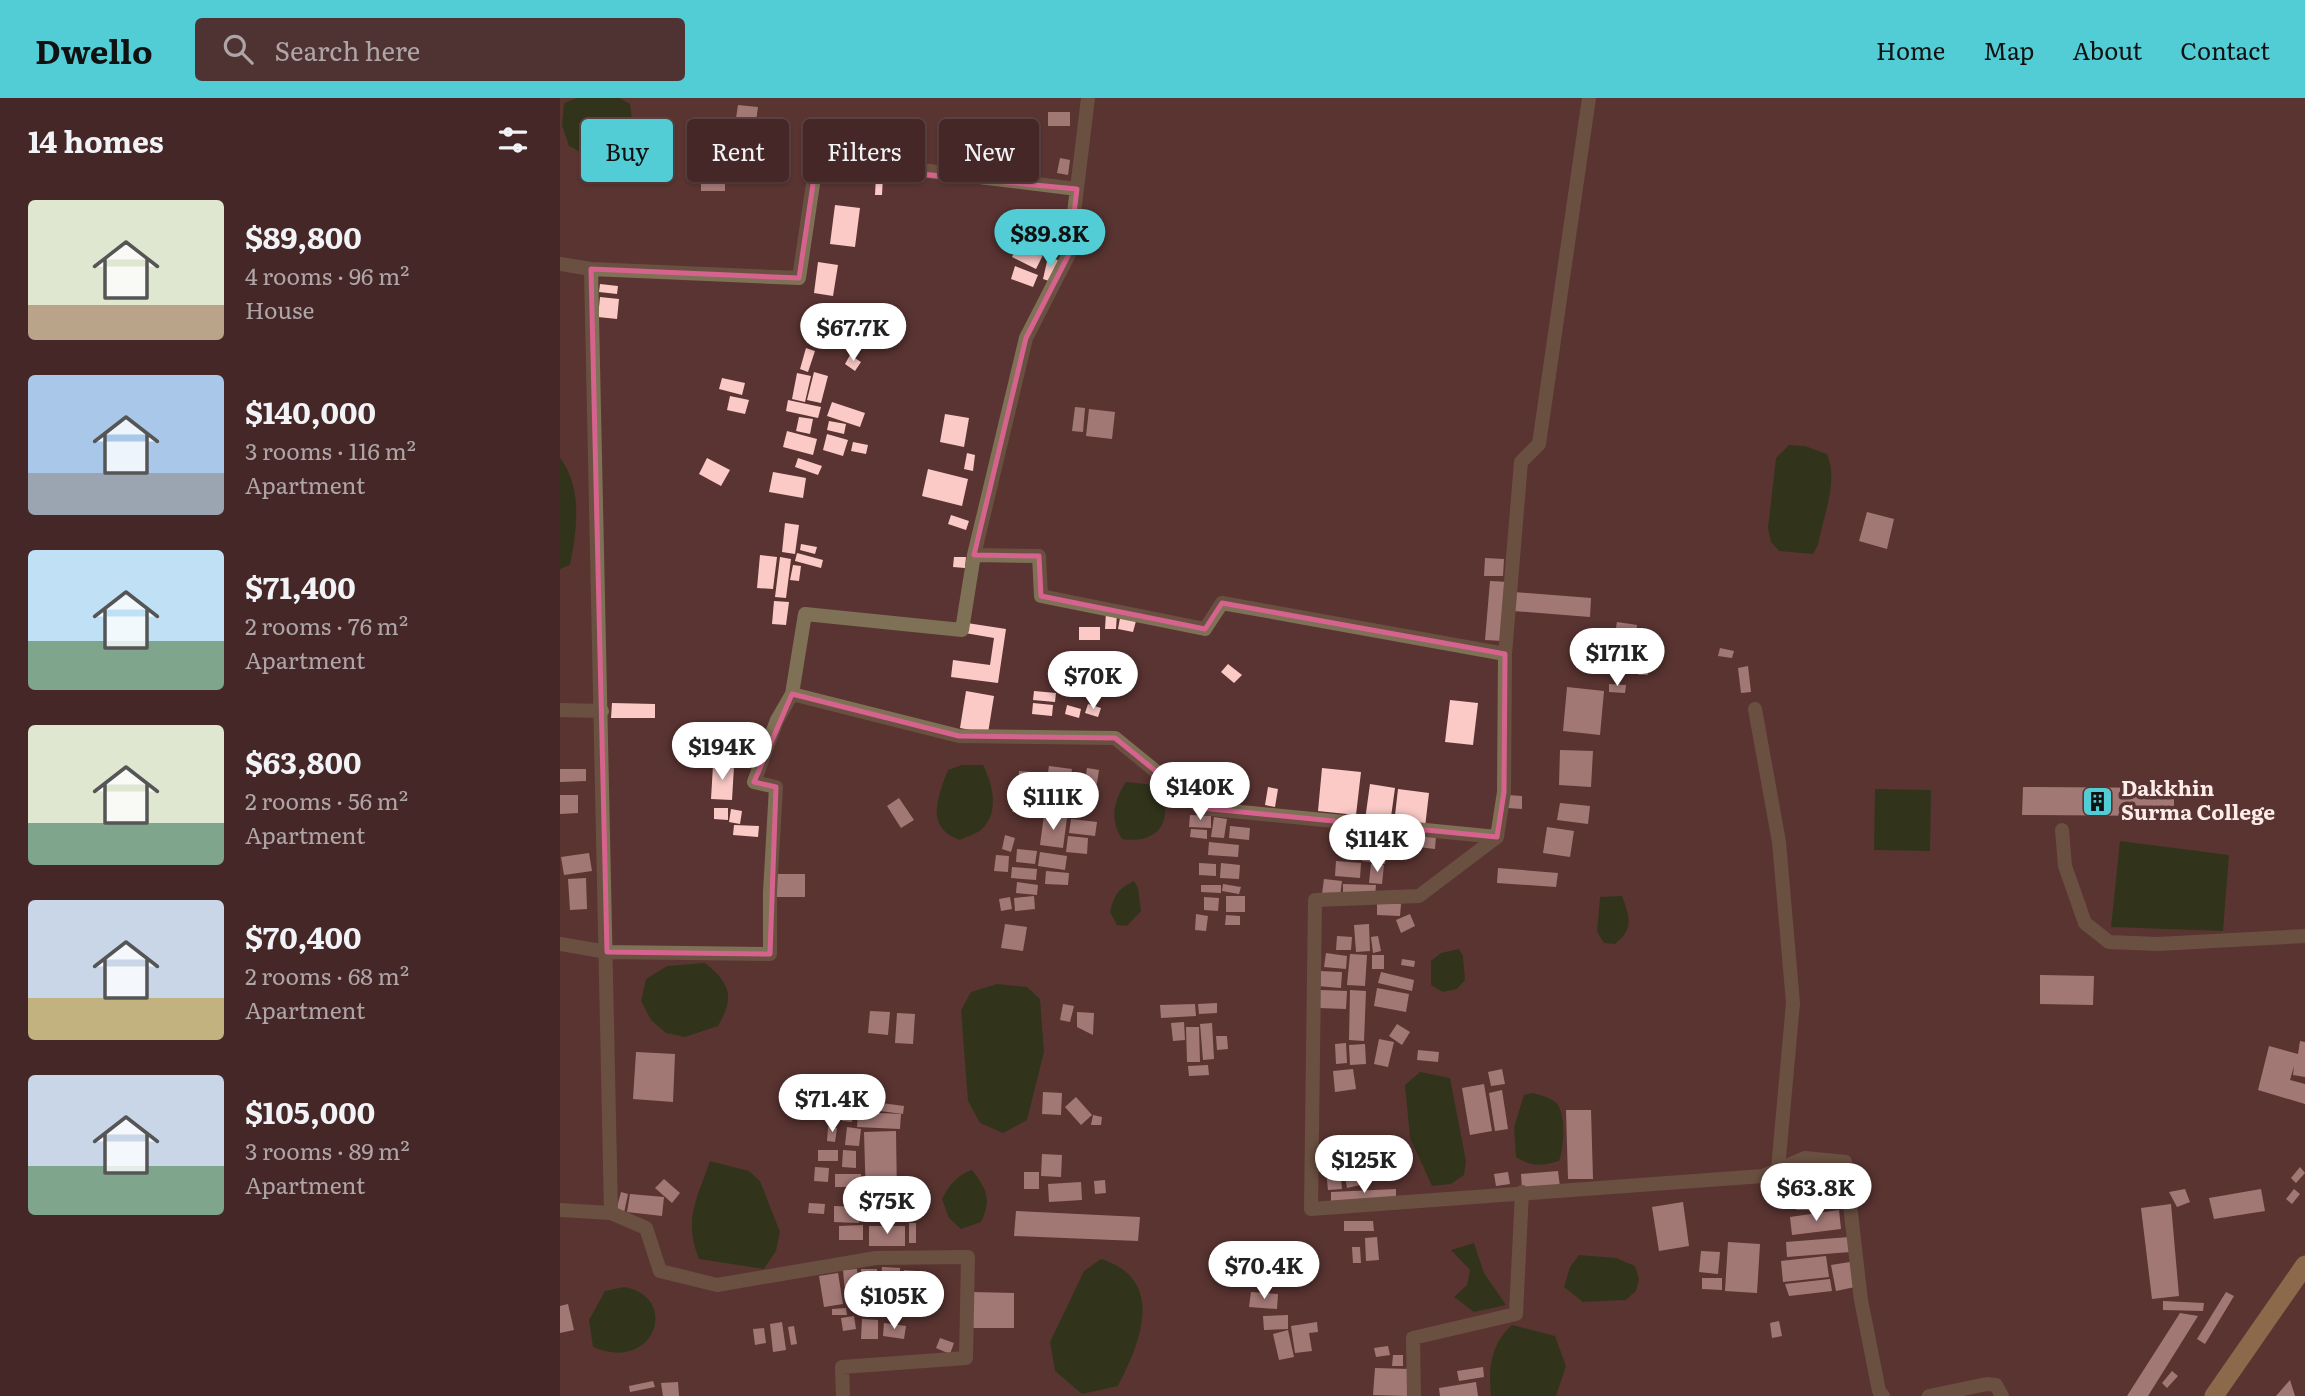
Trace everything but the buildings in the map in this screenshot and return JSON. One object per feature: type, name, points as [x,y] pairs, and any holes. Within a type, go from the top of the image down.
[{"type":"highway","points":[[2214,1396],[2305,1265]]},
{"type":"street","points":[[560,944],[607,952],[770,954],[770,892],[776,786],[754,782],[776,720],[792,694],[805,614],[962,630],[974,555],[1027,338],[1069,254],[1088,98]]},
{"type":"street","points":[[1589,98],[1539,444],[1521,462],[1505,654],[1504,792],[1497,837],[1419,896],[1315,901],[1311,1209],[1763,1176],[1805,1157],[1845,1162],[1861,1300],[1879,1391],[1883,1396]]},
{"type":"street","points":[[560,264],[591,269],[799,278],[816,164],[921,170],[1077,190]]},
{"type":"street","points":[[591,269],[611,1213]]},
{"type":"street","points":[[974,555],[1039,556],[1041,596],[1205,629],[1222,603],[1505,654]]},
{"type":"street","points":[[792,694],[959,736],[1115,738],[1201,808],[1497,837]]},
{"type":"street","points":[[1755,709],[1779,842],[1793,1003],[1778,1170]]},
{"type":"street","points":[[560,710],[602,711]]},
{"type":"street","points":[[2062,830],[2065,866],[2085,923],[2109,942],[2158,944],[2305,936]]},
{"type":"street","points":[[1414,1396],[1413,1338],[1516,1314],[1522,1192]]},
{"type":"street","points":[[560,1210],[611,1213],[646,1228],[660,1271],[717,1285],[876,1258],[968,1257],[966,1358],[842,1367],[843,1396]]},
{"type":"street","points":[[1930,1396],[1987,1384],[1996,1385],[2002,1396]]},
{"type":"highlighted area","points":[[816,164],[1077,189],[1069,254],[1026,338],[974,555],[1039,556],[1041,596],[1205,629],[1222,603],[1505,654],[1504,792],[1497,837],[1201,808],[1115,738],[959,736],[792,694],[754,782],[776,787],[770,954],[607,952],[591,269],[799,278]]},
{"type":"shaded area","points":[[577,98],[620,98],[630,104],[632,119],[581,119],[581,152],[569,146],[562,125],[564,103]]},
{"type":"shaded area","points":[[1789,445],[1805,446],[1827,454],[1830,465],[1829,499],[1818,545],[1813,554],[1779,551],[1771,542],[1768,528],[1776,458]]},
{"type":"shaded area","points":[[560,458],[572,482],[576,524],[570,565],[560,569]]},
{"type":"shaded area","points":[[962,765],[983,765],[992,789],[993,807],[987,823],[979,831],[960,840],[942,828],[937,811],[940,791],[948,770]]},
{"type":"shaded area","points":[[1126,782],[1157,785],[1163,797],[1165,808],[1161,827],[1146,838],[1122,839],[1115,824],[1118,796]]},
{"type":"shaded area","points":[[1875,789],[1931,790],[1930,851],[1874,850]]},
{"type":"shaded area","points":[[2120,841],[2229,855],[2223,931],[2111,927]]},
{"type":"shaded area","points":[[1134,881],[1138,888],[1141,911],[1127,926],[1117,925],[1110,912],[1113,901],[1124,886]]},
{"type":"shaded area","points":[[1622,896],[1627,910],[1628,928],[1615,944],[1604,943],[1597,932],[1600,897]]},
{"type":"shaded area","points":[[1459,949],[1463,956],[1465,980],[1457,989],[1443,992],[1431,985],[1431,961],[1441,953]]},
{"type":"shaded area","points":[[705,963],[728,991],[727,1007],[718,1026],[685,1037],[666,1033],[651,1020],[641,1001],[646,979],[667,966]]},
{"type":"shaded area","points":[[997,984],[1027,987],[1040,999],[1044,1052],[1027,1120],[1003,1133],[980,1123],[968,1101],[961,1010],[971,992]]},
{"type":"shaded area","points":[[1420,1072],[1450,1078],[1466,1161],[1464,1175],[1451,1184],[1432,1186],[1410,1138],[1405,1085]]},
{"type":"shaded area","points":[[1533,1093],[1553,1100],[1561,1110],[1563,1133],[1559,1161],[1537,1165],[1516,1157],[1514,1127],[1524,1095]]},
{"type":"shaded area","points":[[710,1161],[749,1171],[760,1181],[780,1232],[776,1251],[764,1269],[699,1259],[694,1245],[692,1220]]},
{"type":"shaded area","points":[[972,1170],[984,1189],[986,1207],[981,1222],[961,1229],[949,1218],[942,1199],[954,1181]]},
{"type":"shaded area","points":[[1474,1243],[1484,1273],[1506,1305],[1474,1312],[1454,1297],[1467,1285],[1470,1270],[1451,1250]]},
{"type":"shaded area","points":[[1579,1255],[1616,1258],[1635,1266],[1639,1279],[1636,1291],[1626,1300],[1583,1302],[1564,1287],[1570,1267]]},
{"type":"shaded area","points":[[1101,1259],[1121,1268],[1134,1281],[1141,1296],[1140,1332],[1118,1386],[1082,1394],[1055,1371],[1050,1342],[1084,1271]]},
{"type":"shaded area","points":[[624,1287],[641,1293],[652,1304],[655,1317],[653,1330],[645,1342],[632,1350],[615,1353],[593,1347],[589,1320],[605,1291]]},
{"type":"shaded area","points":[[1512,1325],[1555,1336],[1566,1366],[1556,1396],[1491,1396],[1492,1357],[1499,1340]]},
{"type":"place","name":"Dakkhin Surma College","points":[[2098,801]]}]
